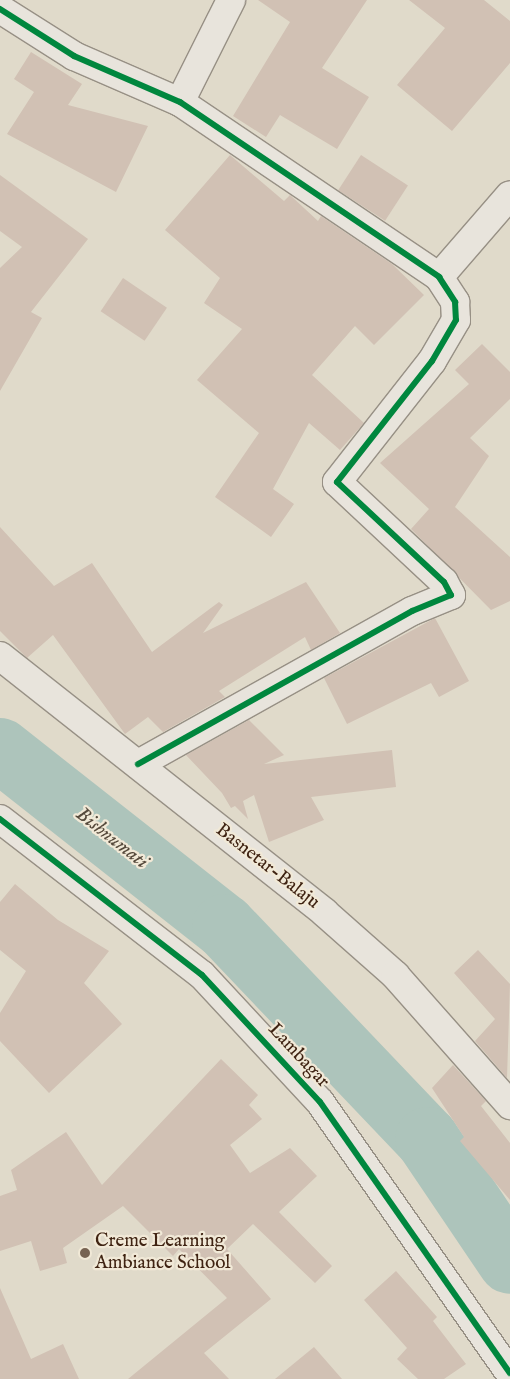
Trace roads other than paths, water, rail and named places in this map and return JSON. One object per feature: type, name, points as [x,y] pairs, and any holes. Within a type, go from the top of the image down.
[{"type":"street","points":[[180,102],[231,0]]},
{"type":"street","points":[[0,9],[74,56],[180,102],[439,277],[455,302],[456,320],[405,400],[336,482],[444,582],[451,595],[412,611],[138,764]]},
{"type":"street","points":[[439,277],[510,195]]},
{"type":"street","name":"Basnetar-Balaju","points":[[0,656],[325,913],[395,975],[510,1105]]},
{"type":"street","name":"Lambagar","points":[[0,819],[202,974],[307,1088],[510,1374]]},
{"type":"waterway","name":"Bishnumati","points":[[0,750],[224,926],[427,1139],[510,1262]]},
{"type":"place","name":"Creme Learning Ambiance School","points":[[85,1253]]}]
